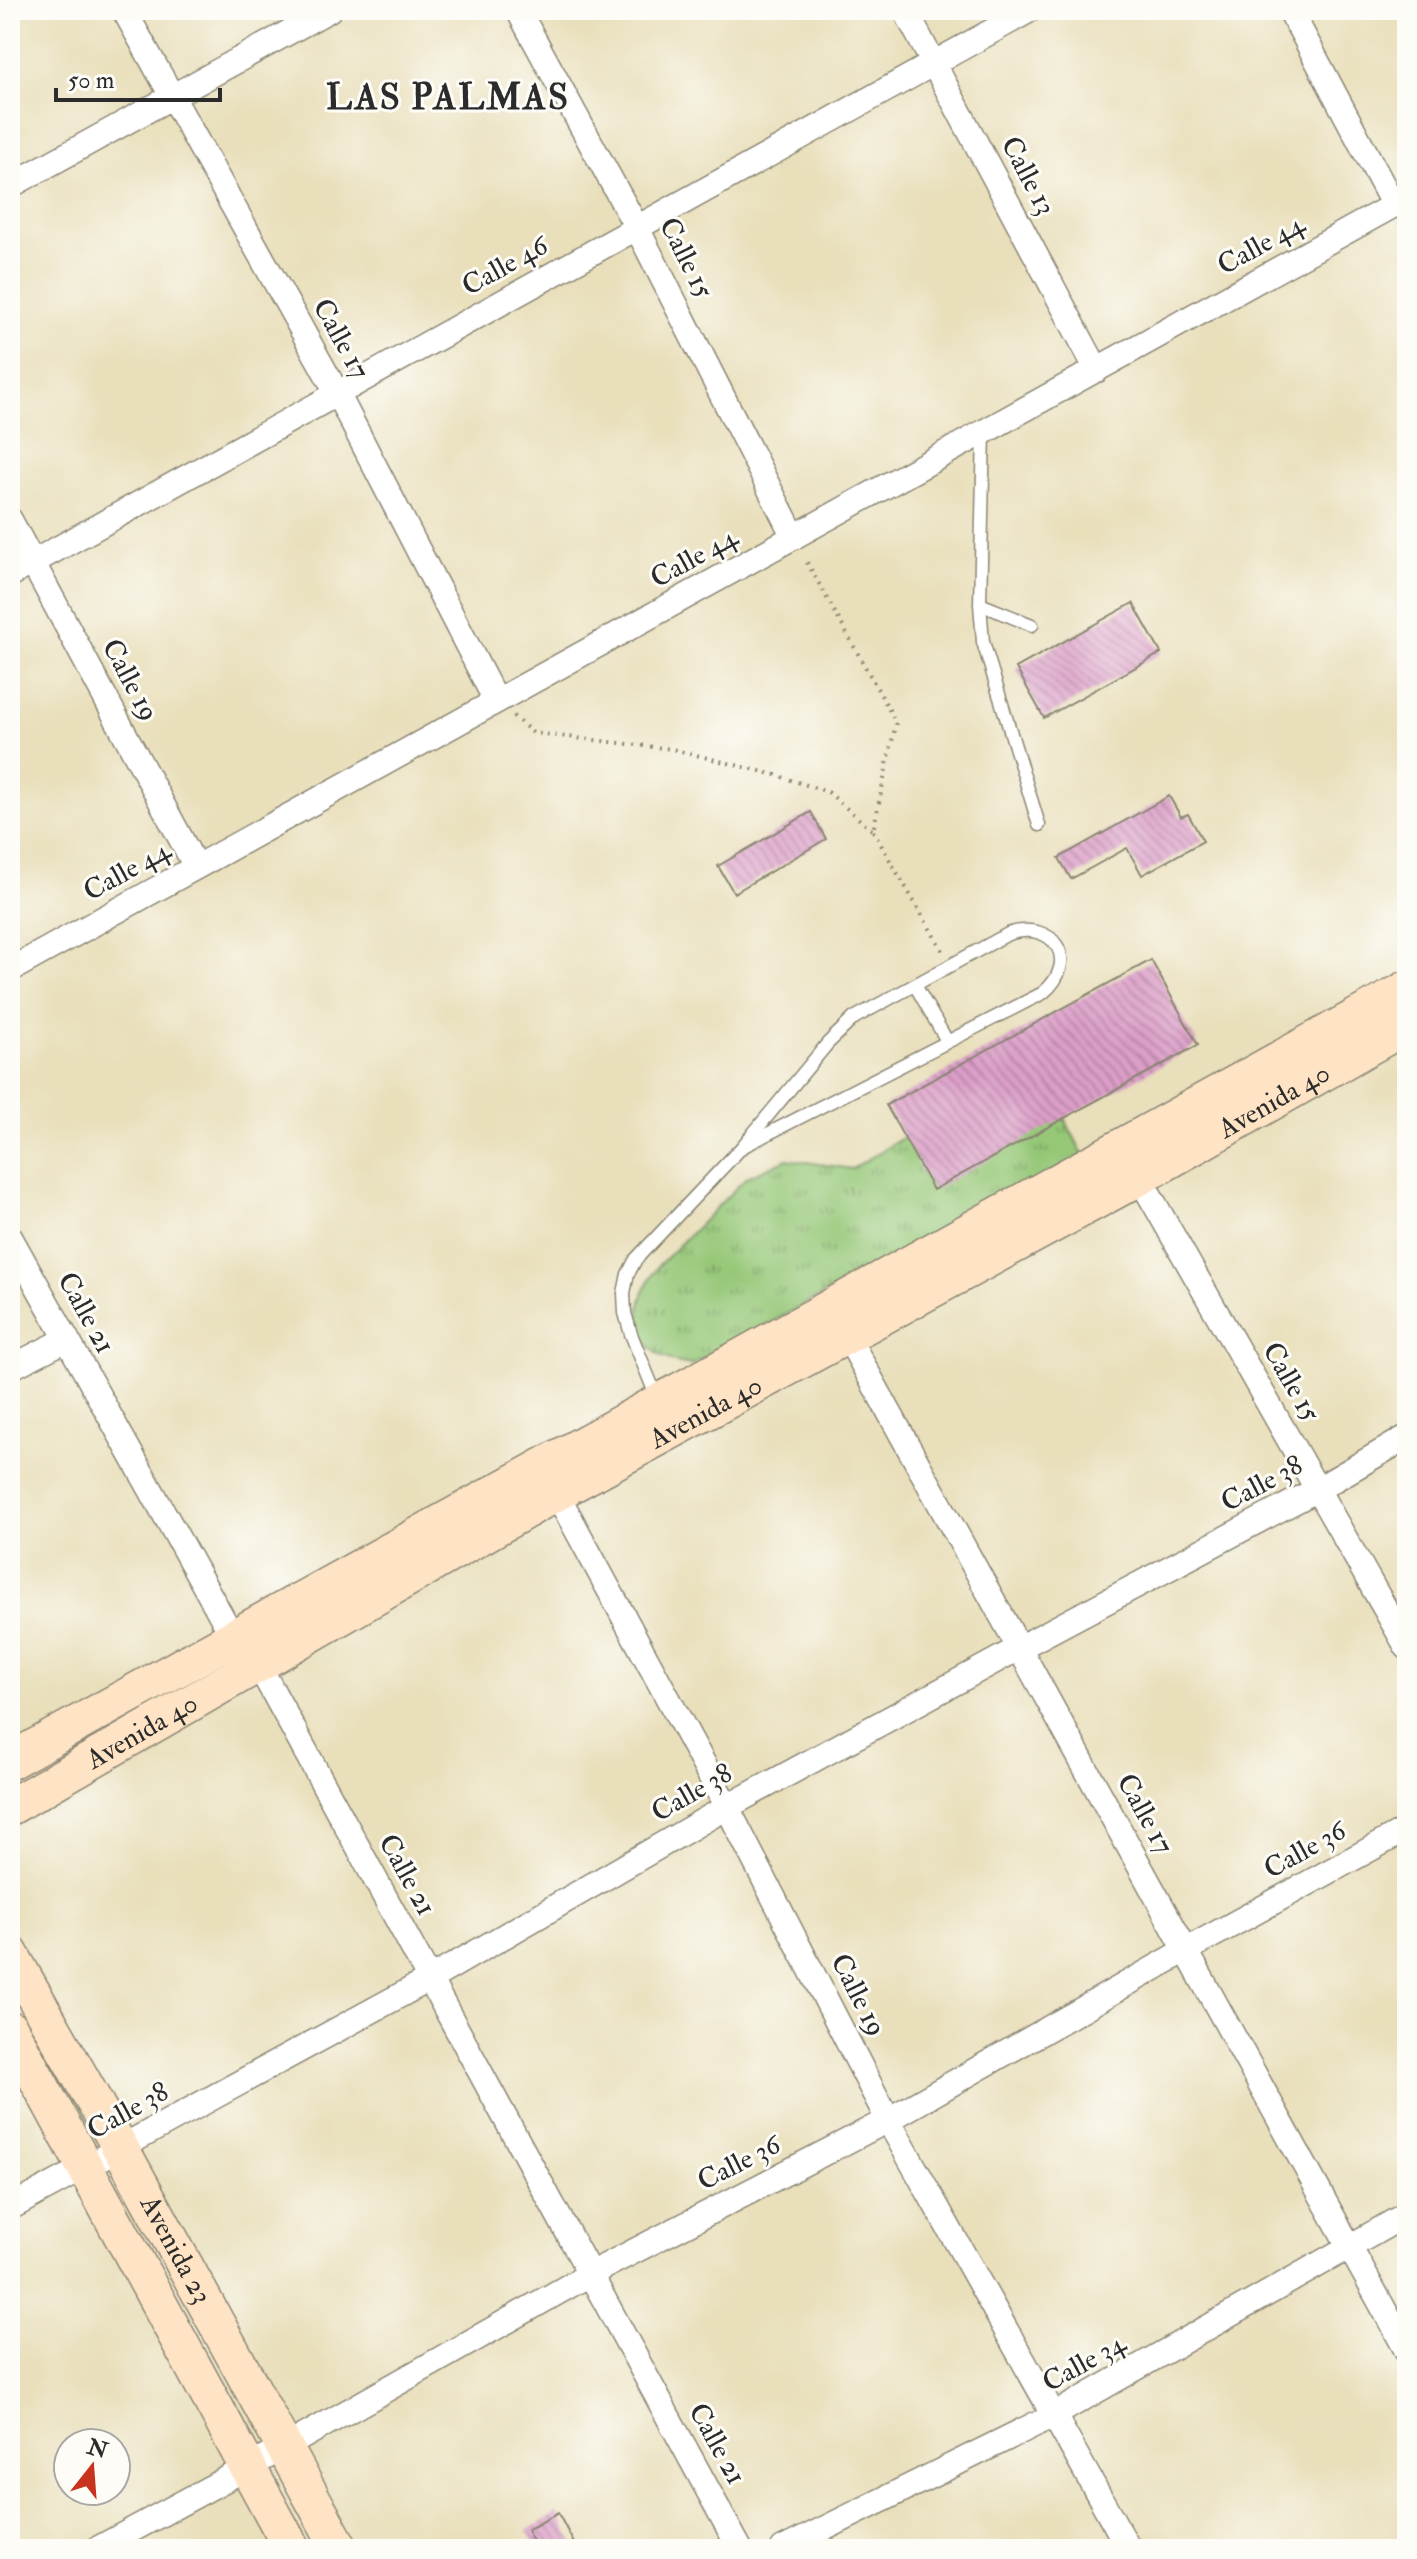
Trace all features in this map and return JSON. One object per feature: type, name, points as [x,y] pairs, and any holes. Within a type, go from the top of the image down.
[{"type":"main road","name":"Avenida 40","points":[[1131,1162],[1407,989]]},
{"type":"main road","name":"Avenida 40","points":[[10,1761],[233,1637],[549,1479],[1131,1162],[1407,1025]]},
{"type":"main road","name":"Avenida 40","points":[[10,1807],[258,1664],[549,1479]]},
{"type":"main road","name":"Avenida 23","points":[[10,1953],[340,2549]]},
{"type":"main road","name":"Avenida 23","points":[[10,2029],[292,2549]]},
{"type":"street","name":"Calle 17","points":[[124,10],[337,393],[496,701]]},
{"type":"street","points":[[10,186],[329,10]]},
{"type":"street","name":"Calle 15","points":[[518,10],[637,228],[794,537]]},
{"type":"street","name":"Calle 13","points":[[905,10],[1097,370]]},
{"type":"street","name":"Calle 46","points":[[10,575],[1030,10]]},
{"type":"street","points":[[1290,10],[1400,202]]},
{"type":"street","name":"Calle 44","points":[[10,970],[1400,202]]},
{"type":"street","name":"Calle 19","points":[[10,520],[196,867]]},
{"type":"street","name":"Calle 15","points":[[1131,1162],[1407,1647]]},
{"type":"street","name":"Calle 21","points":[[10,1237],[233,1637],[258,1664],[740,2549]]},
{"type":"street","name":"Calle 17","points":[[838,1320],[1407,2351]]},
{"type":"street","points":[[10,1368],[67,1339]]},
{"type":"street","name":"Calle 38","points":[[10,2208],[430,1979],[727,1807],[1318,1489],[1407,1437]]},
{"type":"street","name":"Calle 19","points":[[549,1479],[727,1807],[888,2120],[1129,2549]]},
{"type":"street","name":"Calle 36","points":[[97,2549],[285,2447],[590,2274],[888,2120],[1186,1950],[1407,1829]]},
{"type":"street","name":"Calle 34","points":[[783,2549],[1054,2415],[1407,2214]]},
{"type":"lane","points":[[984,432],[980,604],[983,642],[1039,825]]},
{"type":"lane","points":[[980,604],[1032,625]]},
{"type":"lane","points":[[666,1415],[625,1313],[624,1293],[628,1274],[647,1246],[742,1147],[828,1043],[854,1018],[1017,931],[1033,931],[1049,936],[1059,946],[1062,958],[1054,984],[1043,993],[742,1147]]},
{"type":"lane","points":[[915,985],[947,1041]]},
{"type":"path","points":[[794,537],[896,722],[873,831]]},
{"type":"path","points":[[496,701],[533,733],[672,749],[776,775],[828,792],[873,831],[945,956]]},
{"type":"green space","points":[[1064,1118],[1084,1156],[691,1365],[671,1360],[646,1342],[640,1329],[639,1314],[648,1282],[658,1266],[747,1177],[787,1159],[852,1169],[904,1137]]},
{"type":"green space","points":[[223,1658],[226,1662],[10,1785],[10,1778]]},
{"type":"building","points":[[1133,603],[1161,653],[1044,718],[1016,668]]},
{"type":"building","points":[[1169,796],[1181,817],[1188,814],[1203,841],[1142,875],[1127,848],[1071,879],[1059,858]]},
{"type":"building","points":[[811,812],[826,839],[734,893],[718,866]]},
{"type":"building","points":[[1151,960],[1198,1045],[933,1190],[886,1105]]},
{"type":"building","points":[[558,2513],[577,2549],[537,2549],[527,2530]]},
{"type":"district","name":"LAS PALMAS","points":[[448,97]]}]
